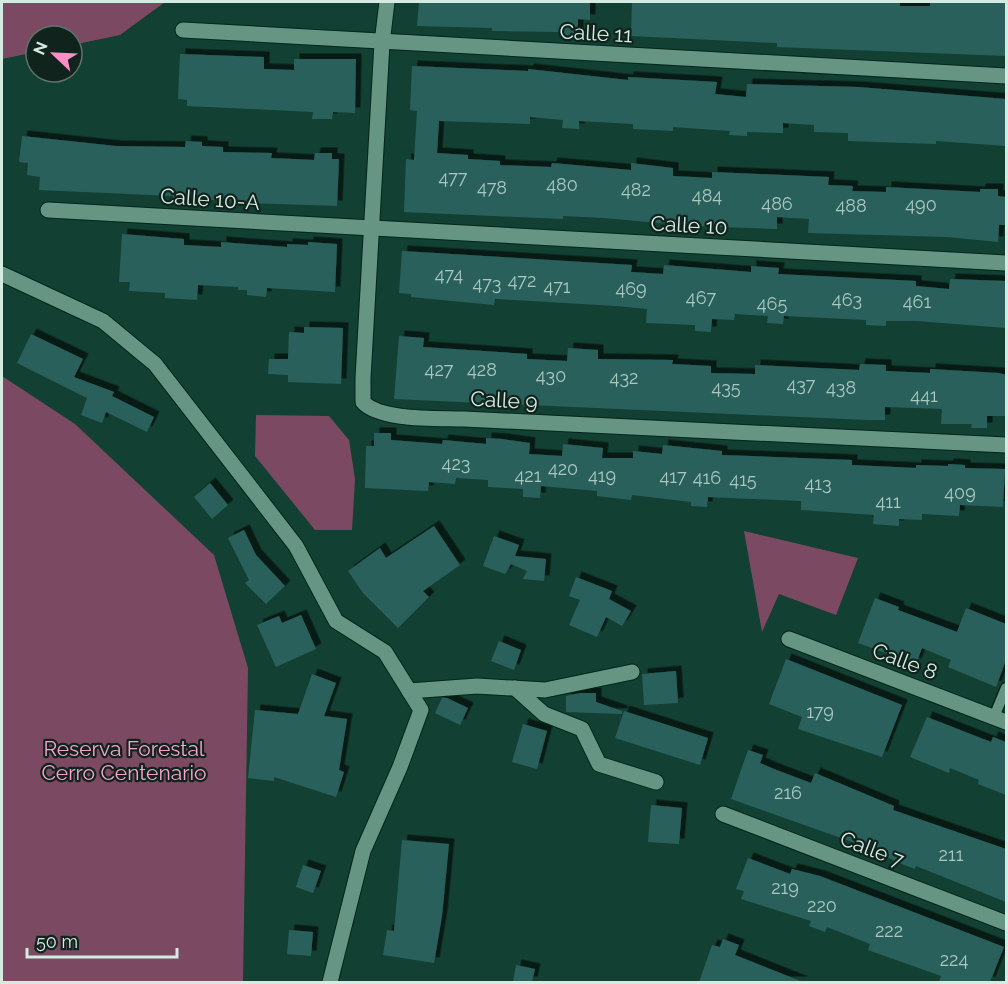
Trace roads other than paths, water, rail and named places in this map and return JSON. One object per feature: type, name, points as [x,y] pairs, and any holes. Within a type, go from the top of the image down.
[{"type":"street","name":"Calle 9","points":[[387,2],[382,43],[370,230],[363,390],[363,402],[369,408],[385,414],[464,419],[1006,445]]},
{"type":"street","name":"Calle 11","points":[[183,30],[382,43],[1006,76]]},
{"type":"street","name":"Calle 10-A","points":[[48,210],[370,230]]},
{"type":"street","name":"Calle 10","points":[[370,230],[1006,263]]},
{"type":"street","points":[[2,274],[103,321],[154,364],[296,546],[336,621],[385,652],[422,710],[363,851],[330,982]]},
{"type":"street","name":"Calle 8","points":[[789,639],[1000,719]]},
{"type":"street","points":[[409,691],[477,686],[545,690],[632,672]]},
{"type":"street","points":[[516,688],[544,714],[582,729],[599,764],[656,782]]},
{"type":"street","name":"Calle 7","points":[[723,814],[1006,923]]},
{"type":"lane","points":[[1000,719],[1006,688]]},
{"type":"park label","name":"Reserva Forestal Cerro Centenario","points":[[124,760]]}]
